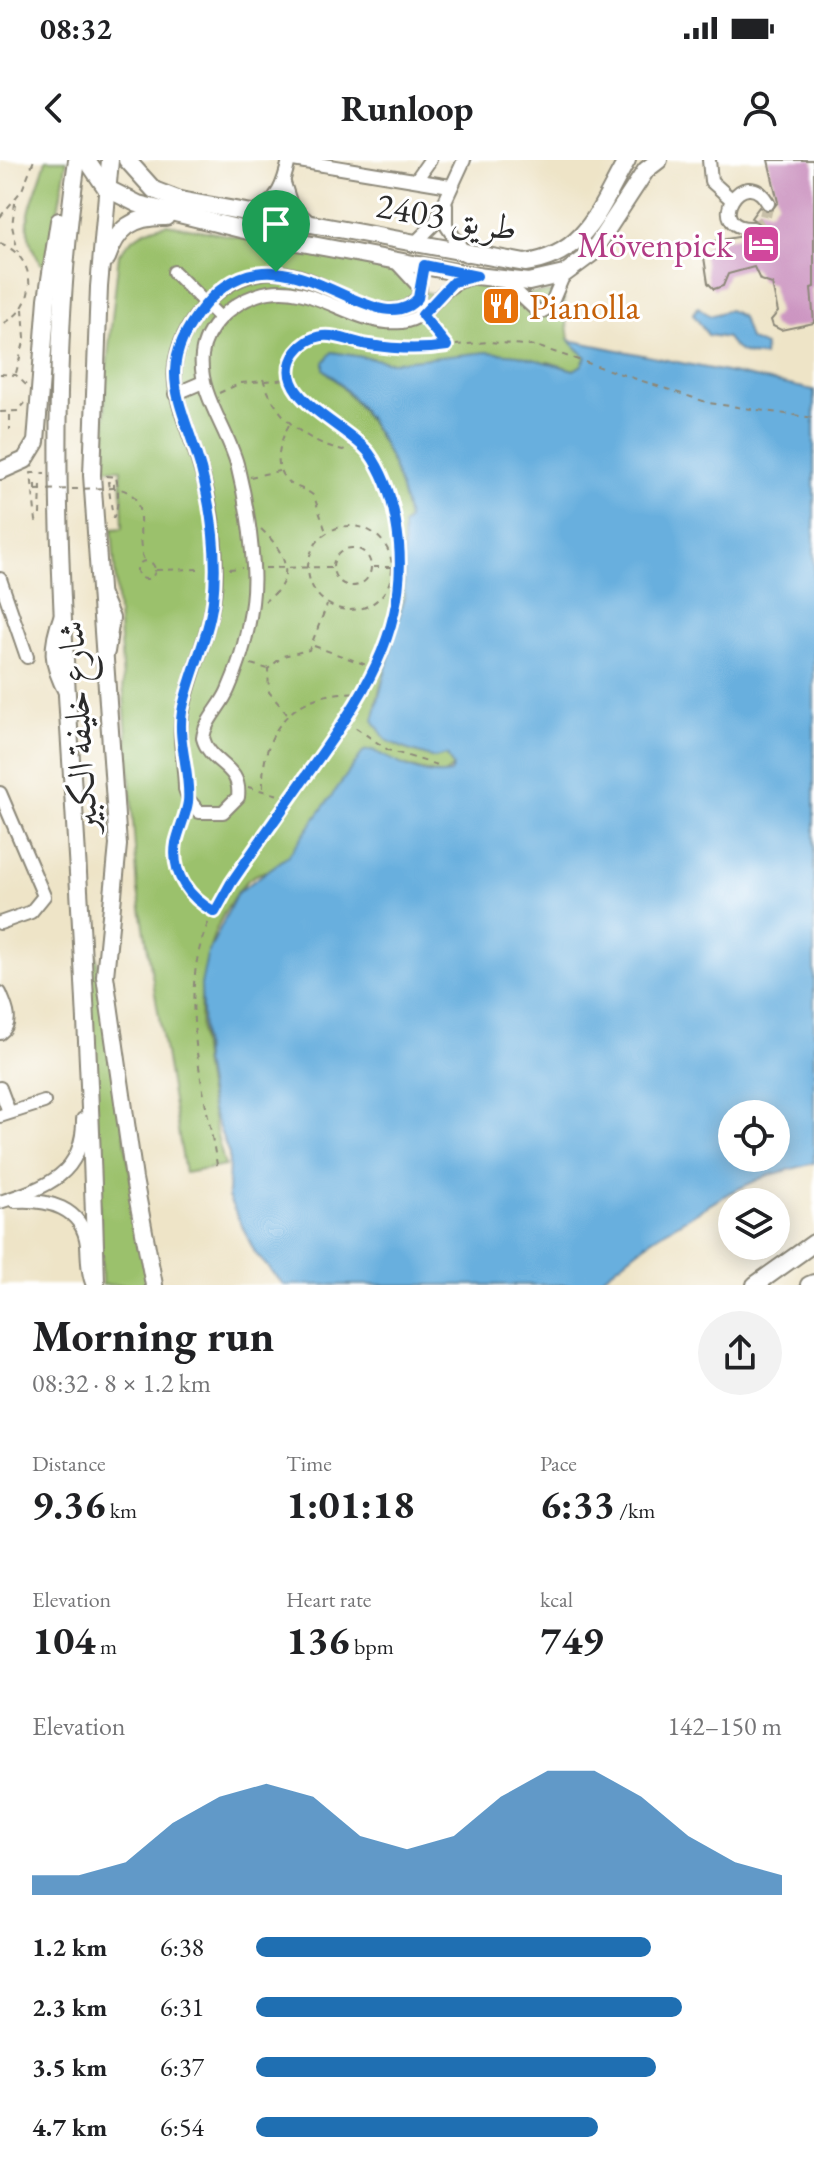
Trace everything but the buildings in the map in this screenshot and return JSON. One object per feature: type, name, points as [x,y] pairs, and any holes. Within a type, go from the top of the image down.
[{"type":"main road","name":"شارع خليفة الكبير","points":[[77,160],[63,259],[57,405],[58,473],[67,696],[91,1085],[95,1285]]},
{"type":"main road","points":[[87,160],[106,188],[138,204],[193,217]]},
{"type":"main road","name":"شارع خليفة الكبير","points":[[110,160],[99,287],[92,475],[118,845],[116,887],[106,944],[106,992],[154,1285]]},
{"type":"main road","name":"طريق 2403","points":[[127,160],[143,181],[166,196],[466,255],[525,263],[549,260],[571,249],[627,160]]},
{"type":"main road","name":"طريق 2403","points":[[193,217],[286,240],[477,276],[529,282],[564,274],[591,254],[646,170],[659,160]]},
{"type":"main road","points":[[0,471],[25,460],[36,442],[53,248],[62,213],[74,186]]},
{"type":"main road","points":[[99,287],[113,240],[122,228],[136,219],[154,216],[193,217]]},
{"type":"main road","points":[[420,246],[424,265]]},
{"type":"main road","points":[[755,1285],[814,1243]]},
{"type":"street","points":[[255,212],[269,204],[284,183],[291,160],[450,186]]},
{"type":"street","points":[[416,180],[430,160]]},
{"type":"street","points":[[420,246],[442,216],[450,186],[464,160]]},
{"type":"street","points":[[716,160],[708,166],[714,186],[731,199]]},
{"type":"street","points":[[284,183],[291,205],[310,223]]},
{"type":"street","points":[[753,228],[734,223],[729,213],[731,199],[741,190],[753,189],[763,195],[768,203]]},
{"type":"street","points":[[442,216],[466,255]]},
{"type":"street","points":[[394,260],[420,288]]},
{"type":"street","points":[[424,265],[414,303],[387,311],[356,301],[314,279],[276,272],[239,281],[219,291],[206,303],[177,348],[175,394],[210,506],[216,569],[213,605],[182,713],[189,800],[199,812],[223,812],[233,805],[239,788],[230,768],[206,750],[204,730],[227,693],[239,660],[250,609],[253,568],[240,480],[203,382],[202,351],[220,318],[254,296],[293,290],[386,322],[422,315],[453,282],[477,276]]},
{"type":"street","points":[[174,272],[220,318]]},
{"type":"street","points":[[503,279],[539,313],[550,307],[564,274]]},
{"type":"street","points":[[175,394],[203,382]]},
{"type":"street","points":[[0,579],[27,657]]},
{"type":"street","points":[[182,726],[204,730]]},
{"type":"street","points":[[0,793],[44,896],[31,912],[0,923]]},
{"type":"street","points":[[0,993],[8,1016],[6,1027],[0,1033]]},
{"type":"street","points":[[2,1202],[43,1186],[72,1165],[81,1146],[84,1102],[91,1085]]},
{"type":"street","points":[[0,1088],[5,1114],[44,1102]]},
{"type":"street","points":[[2,1202],[40,1200],[72,1215],[85,1237],[88,1270],[95,1285]]},
{"type":"path","points":[[16,375],[24,350],[23,308],[30,280],[18,253],[12,226],[15,202],[34,160]]},
{"type":"path","points":[[0,217],[15,202]]},
{"type":"path","points":[[0,243],[18,253]]},
{"type":"path","points":[[0,325],[23,308]]},
{"type":"path","points":[[422,315],[447,346]]},
{"type":"path","points":[[217,1165],[194,1000],[205,931],[364,693],[390,633],[400,567],[390,497],[380,471],[359,441],[306,403],[290,379],[291,364],[297,350],[308,341],[322,336],[387,348],[512,343],[582,361],[709,403],[814,418]]},
{"type":"path","points":[[0,374],[16,375],[27,387]]},
{"type":"path","points":[[263,379],[269,396],[290,424],[326,446],[349,449],[359,441]]},
{"type":"path","points":[[210,398],[241,383],[290,379]]},
{"type":"path","points":[[0,412],[10,414],[25,405],[28,396]]},
{"type":"path","points":[[10,414],[10,430]]},
{"type":"path","points":[[290,424],[280,446],[280,471],[292,484],[314,496],[326,533]]},
{"type":"path","points":[[240,480],[280,471]]},
{"type":"path","points":[[58,473],[31,473],[36,521],[40,515],[41,484],[36,484],[36,490],[116,488],[127,490],[141,508],[138,541],[144,561]]},
{"type":"path","points":[[116,488],[114,482],[108,482],[113,518],[118,482]]},
{"type":"path","points":[[247,516],[280,547],[287,568],[276,593],[250,609]]},
{"type":"path","points":[[349,526],[366,529],[384,545],[392,567],[385,591],[374,602],[351,610],[327,604],[311,584],[308,567],[315,545],[326,533],[349,526]]},
{"type":"path","points":[[352,548],[366,554],[371,567],[366,581],[352,586],[338,581],[333,567],[338,553],[352,548]]},
{"type":"path","points":[[144,561],[152,563],[156,570],[149,579],[141,577],[137,570],[144,561]]},
{"type":"path","points":[[371,567],[400,567]]},
{"type":"path","points":[[287,715],[269,692],[268,669],[277,659],[304,653],[312,646],[327,604]]},
{"type":"path","points":[[312,646],[376,669]]},
{"type":"path","points":[[239,660],[268,669]]},
{"type":"path","points":[[263,788],[266,751],[287,715],[308,701],[329,694],[364,693]]},
{"type":"path","points":[[345,721],[388,750],[437,765]]},
{"type":"path","points":[[239,788],[263,788],[291,798]]},
{"type":"path","points":[[189,800],[175,846],[176,862],[189,892],[215,912]]},
{"type":"green space","points":[[46,160],[67,160],[47,272],[36,256],[28,229],[31,204]]},
{"type":"green space","points":[[167,224],[385,264],[410,277],[414,289],[442,297],[451,290],[469,284],[524,293],[563,291],[569,340],[586,357],[582,365],[574,370],[549,362],[392,362],[333,352],[324,369],[355,402],[379,437],[397,476],[408,520],[403,526],[404,598],[376,704],[440,755],[447,755],[453,767],[443,775],[402,765],[279,865],[250,878],[225,911],[211,945],[203,981],[200,1018],[208,1094],[225,1166],[185,1173],[138,891],[112,529],[123,528],[121,469],[106,469],[105,383],[119,254],[140,234]]},
{"type":"green space","points":[[88,933],[93,933],[148,1285],[102,1285]]},
{"type":"water","points":[[698,307],[710,316],[729,310],[742,317],[749,339],[765,346],[764,356],[747,354],[734,347],[727,338],[708,335],[693,314]]},
{"type":"water","points":[[569,340],[814,390],[814,1163],[790,1170],[790,1100],[718,1100],[718,1172],[781,1172],[740,1188],[718,1188],[718,1200],[652,1239],[593,1285],[284,1285],[255,1253],[228,1197],[229,1154],[212,1110],[204,1061],[201,985],[207,955],[237,893],[288,856],[364,751],[372,750],[410,768],[430,773],[450,773],[453,767],[447,755],[434,758],[386,740],[373,720],[404,598],[403,526],[408,520],[397,476],[380,437],[355,401],[324,369],[324,362],[332,352],[392,362],[487,352],[518,355],[574,370],[582,365],[586,357]]},
{"type":"tunnel","points":[[753,228],[764,221],[768,203]]},
{"type":"place","name":"Mövenpick","points":[[761,244]]},
{"type":"place","name":"Pianolla","points":[[501,306]]},
{"type":"route","points":[[424,265],[477,276],[453,282],[440,292],[422,315],[447,346],[387,348],[322,336],[308,341],[297,350],[291,364],[290,379],[296,393],[359,441],[380,471],[396,520],[400,567],[397,600],[390,633],[364,693],[231,883],[215,912],[189,892],[180,878],[176,862],[175,846],[189,800],[185,789],[182,713],[213,605],[216,569],[210,506],[175,394],[173,372],[177,348],[206,303],[219,291],[239,281],[257,274],[276,272],[297,273],[356,301],[387,311],[414,303],[418,298],[424,265]]}]
